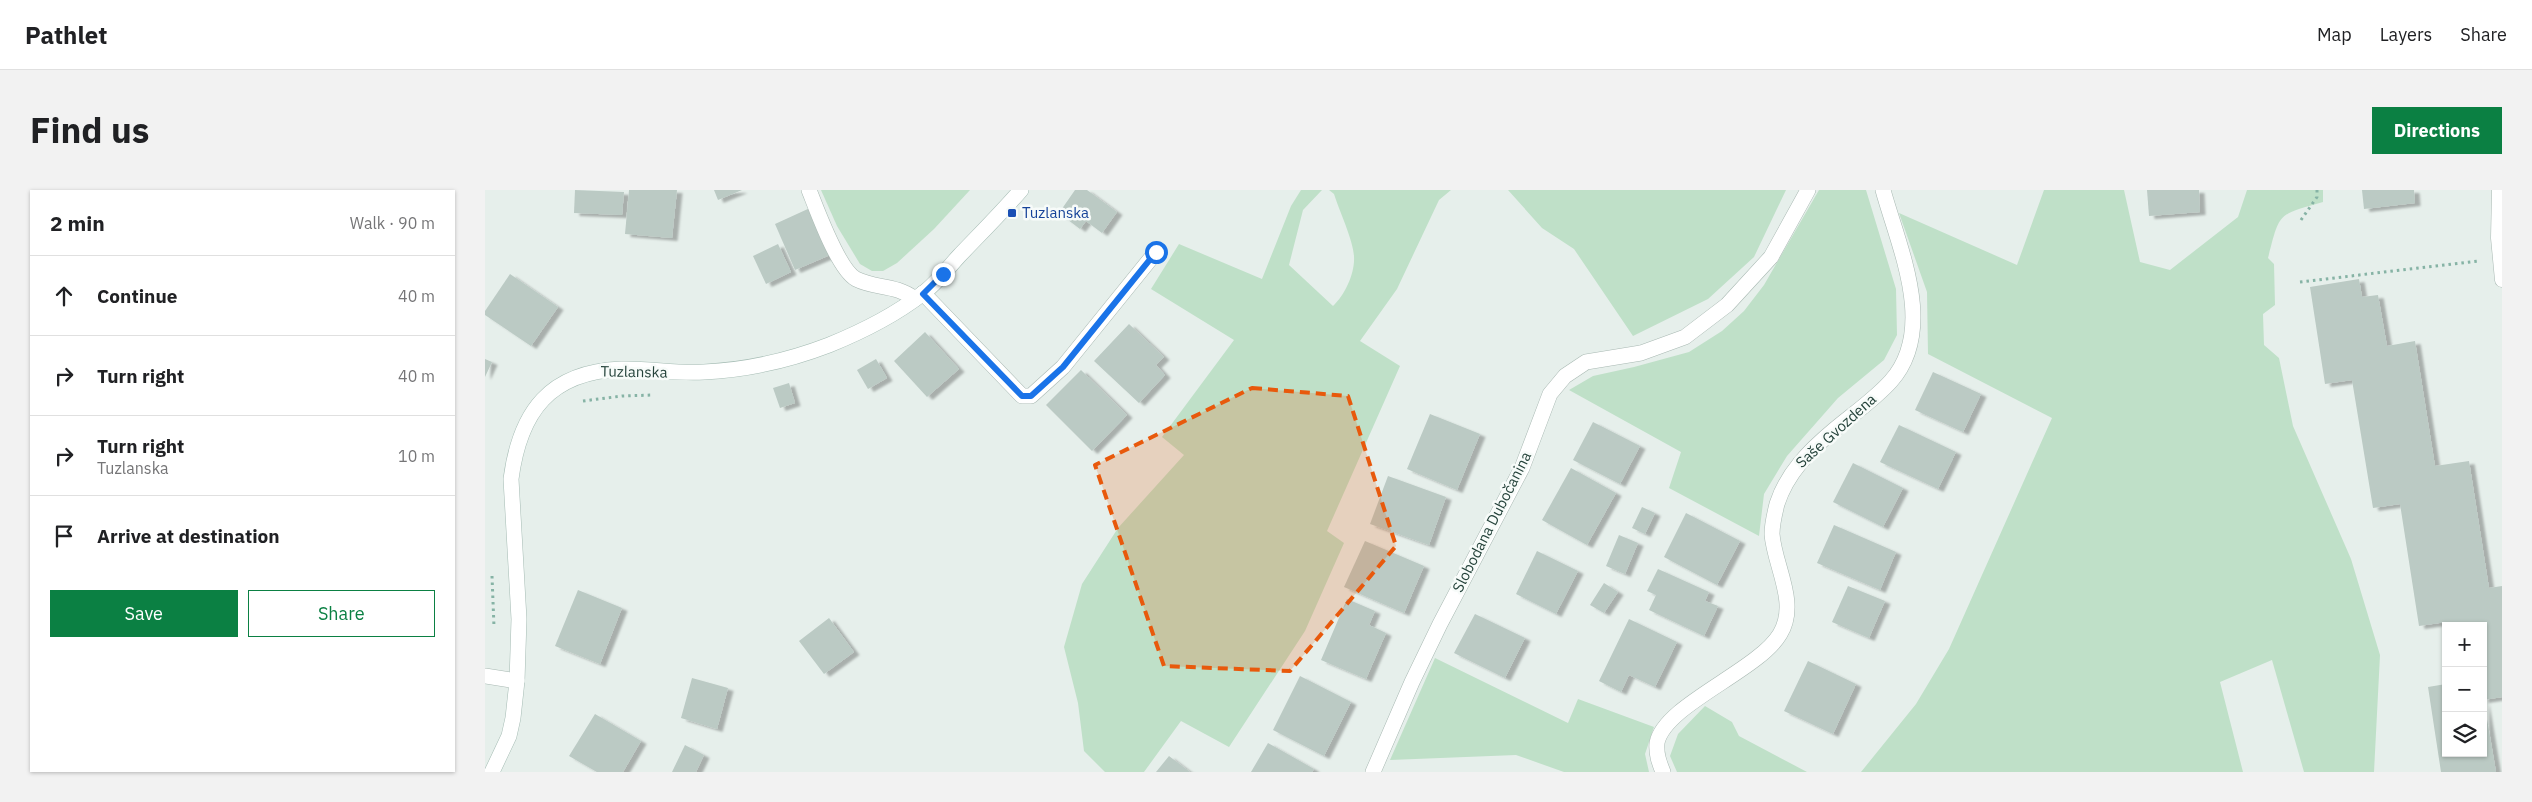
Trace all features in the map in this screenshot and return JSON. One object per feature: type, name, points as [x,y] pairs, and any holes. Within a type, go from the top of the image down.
[{"type":"street","points":[[809,190],[831,243],[851,275],[857,280],[919,296],[1022,396],[1031,396],[1063,367],[1156,252]]},
{"type":"street","name":"Tuzlanska","points":[[492,772],[509,736],[517,681],[519,619],[511,479],[517,444],[534,412],[549,393],[567,380],[590,372],[623,369],[679,373],[707,372],[787,360],[830,345],[869,326],[919,296],[1021,190]]},
{"type":"street","name":"Slobodana Dubočanina","points":[[1373,772],[1436,632],[1523,468],[1550,394],[1565,376],[1586,362],[1641,353],[1685,337],[1727,305],[1771,257],[1808,190]]},
{"type":"street","name":"Saše Gvozdena","points":[[1663,772],[1657,754],[1658,740],[1668,724],[1691,702],[1748,665],[1780,634],[1787,617],[1785,588],[1772,533],[1777,505],[1790,474],[1818,443],[1891,381],[1904,363],[1914,333],[1914,302],[1883,190]]},
{"type":"street","points":[[485,676],[517,681]]},
{"type":"lane","points":[[2499,190],[2498,238],[2502,280]]},
{"type":"path","points":[[2301,220],[2317,197],[2317,190]]},
{"type":"path","points":[[2300,282],[2462,262]]},
{"type":"path","points":[[575,403],[622,396],[661,394]]},
{"type":"path","points":[[492,572],[495,628]]},
{"type":"highlighted area","points":[[1252,388],[1348,396],[1396,546],[1290,671],[1164,666],[1095,465]]},
{"type":"green space","points":[[821,190],[970,190],[934,229],[897,263],[883,271],[872,271],[860,264],[837,226]]},
{"type":"green space","points":[[1301,190],[1322,190],[1303,210],[1289,265],[1333,306],[1348,283],[1353,270],[1354,257],[1349,235],[1334,194],[1329,190],[1451,190],[1439,200],[1397,289],[1360,341],[1400,366],[1327,531],[1344,543],[1305,631],[1229,747],[1181,721],[1144,772],[1105,772],[1084,751],[1078,703],[1064,647],[1082,584],[1118,528],[1184,455],[1162,437],[1234,340],[1151,289],[1179,244],[1262,279],[1291,206]]},
{"type":"green space","points":[[1508,190],[1786,190],[1754,257],[1708,299],[1633,336],[1574,249],[1542,228]]},
{"type":"green space","points":[[1819,190],[1866,190],[1896,289],[1897,335],[1884,360],[1838,398],[1787,456],[1764,494],[1759,536],[1669,488],[1681,452],[1569,390],[1593,376],[1689,352],[1722,331],[1744,311],[1764,285]]},
{"type":"green space","points":[[2044,190],[2124,190],[2140,262],[2170,270],[2238,217],[2247,190],[2323,190],[2323,202],[2289,213],[2279,223],[2275,232],[2268,258],[2274,264],[2275,305],[2263,314],[2264,345],[2279,358],[2293,426],[2351,559],[2380,655],[2374,772],[2304,772],[2272,660],[2220,682],[2243,772],[1861,772],[1916,704],[1949,649],[2052,418],[1928,354],[1927,292],[1899,213],[2017,265]]},
{"type":"green space","points":[[1435,658],[1568,723],[1578,699],[1654,727],[1645,754],[1649,772],[1564,772],[1516,755],[1390,760]]},
{"type":"green space","points":[[1705,706],[1732,722],[1739,736],[1807,772],[1677,772],[1670,756],[1678,734]]},
{"type":"building","points":[[575,190],[624,192],[622,215],[574,213]]},
{"type":"building","points":[[629,190],[677,190],[672,238],[625,234]]},
{"type":"building","points":[[714,190],[742,190],[718,200]]},
{"type":"building","points":[[1075,190],[1087,190],[1117,212],[1102,233],[1086,221],[1080,229],[1059,213]]},
{"type":"building","points":[[2147,190],[2199,190],[2200,212],[2149,216]]},
{"type":"building","points":[[2362,190],[2414,190],[2415,203],[2364,209]]},
{"type":"building","points":[[810,208],[830,255],[795,270],[775,224]]},
{"type":"building","points":[[778,244],[791,272],[766,284],[753,256]]},
{"type":"building","points":[[510,274],[558,307],[531,346],[485,315],[485,311]]},
{"type":"building","points":[[2359,279],[2362,297],[2378,295],[2387,346],[2415,341],[2435,466],[2469,461],[2489,588],[2502,586],[2502,697],[2487,699],[2487,622],[2442,622],[2419,626],[2400,504],[2373,508],[2352,380],[2325,384],[2310,287]]},
{"type":"building","points":[[1129,324],[1164,357],[1156,365],[1165,375],[1139,403],[1094,361]]},
{"type":"building","points":[[925,332],[959,369],[927,397],[894,361]]},
{"type":"building","points":[[485,359],[492,362],[485,377]]},
{"type":"building","points":[[876,359],[887,378],[868,389],[857,370]]},
{"type":"building","points":[[1081,370],[1127,415],[1092,451],[1046,405]]},
{"type":"building","points":[[1933,372],[1981,394],[1963,432],[1915,410]]},
{"type":"building","points":[[789,383],[795,403],[780,408],[773,388]]},
{"type":"building","points":[[1430,414],[1480,434],[1457,490],[1407,469]]},
{"type":"building","points":[[1593,422],[1640,446],[1620,484],[1573,460]]},
{"type":"building","points":[[1899,425],[1956,452],[1938,489],[1880,462]]},
{"type":"building","points":[[1853,463],[1903,488],[1883,527],[1833,502]]},
{"type":"building","points":[[1571,468],[1616,493],[1587,545],[1542,520]]},
{"type":"building","points":[[1388,476],[1446,497],[1429,545],[1370,524]]},
{"type":"building","points":[[1642,507],[1655,513],[1645,534],[1632,528]]},
{"type":"building","points":[[1686,513],[1740,541],[1717,585],[1664,557]]},
{"type":"building","points":[[1834,525],[1896,552],[1880,590],[1817,563]]},
{"type":"building","points":[[1619,535],[1638,543],[1625,574],[1606,566]]},
{"type":"building","points":[[1365,541],[1424,566],[1404,613],[1344,587]]},
{"type":"building","points":[[1537,551],[1578,571],[1556,614],[1516,594]]},
{"type":"building","points":[[1658,569],[1709,592],[1705,601],[1718,606],[1704,636],[1649,610],[1656,595],[1647,591]]},
{"type":"building","points":[[1604,583],[1618,592],[1604,613],[1590,605]]},
{"type":"building","points":[[1848,586],[1885,601],[1869,638],[1832,622]]},
{"type":"building","points":[[578,590],[622,608],[600,664],[555,646]]},
{"type":"building","points":[[1347,599],[1375,611],[1369,625],[1386,633],[1366,679],[1321,660]]},
{"type":"building","points":[[1475,614],[1525,638],[1505,678],[1454,653]]},
{"type":"building","points":[[829,618],[854,652],[824,674],[799,641]]},
{"type":"building","points":[[1629,619],[1677,642],[1655,687],[1629,675],[1621,692],[1599,681]]},
{"type":"building","points":[[1808,661],[1856,684],[1833,734],[1784,711]]},
{"type":"building","points":[[1300,676],[1351,702],[1324,756],[1273,730]]},
{"type":"building","points":[[692,678],[728,688],[717,729],[681,718]]},
{"type":"building","points":[[2442,685],[2442,757],[2487,757],[2487,719],[2496,772],[2441,772],[2428,687]]},
{"type":"building","points":[[595,714],[641,741],[623,772],[597,772],[569,756]]},
{"type":"building","points":[[1268,743],[1314,769],[1312,772],[1251,772]]},
{"type":"building","points":[[685,745],[704,755],[696,772],[672,772]]},
{"type":"building","points":[[1169,756],[1190,772],[1156,772]]},
{"type":"place","name":"Tuzlanska","points":[[1012,213]]},
{"type":"route","points":[[943,274],[923,294],[1022,396],[1031,396],[1063,367],[1156,252]]}]
